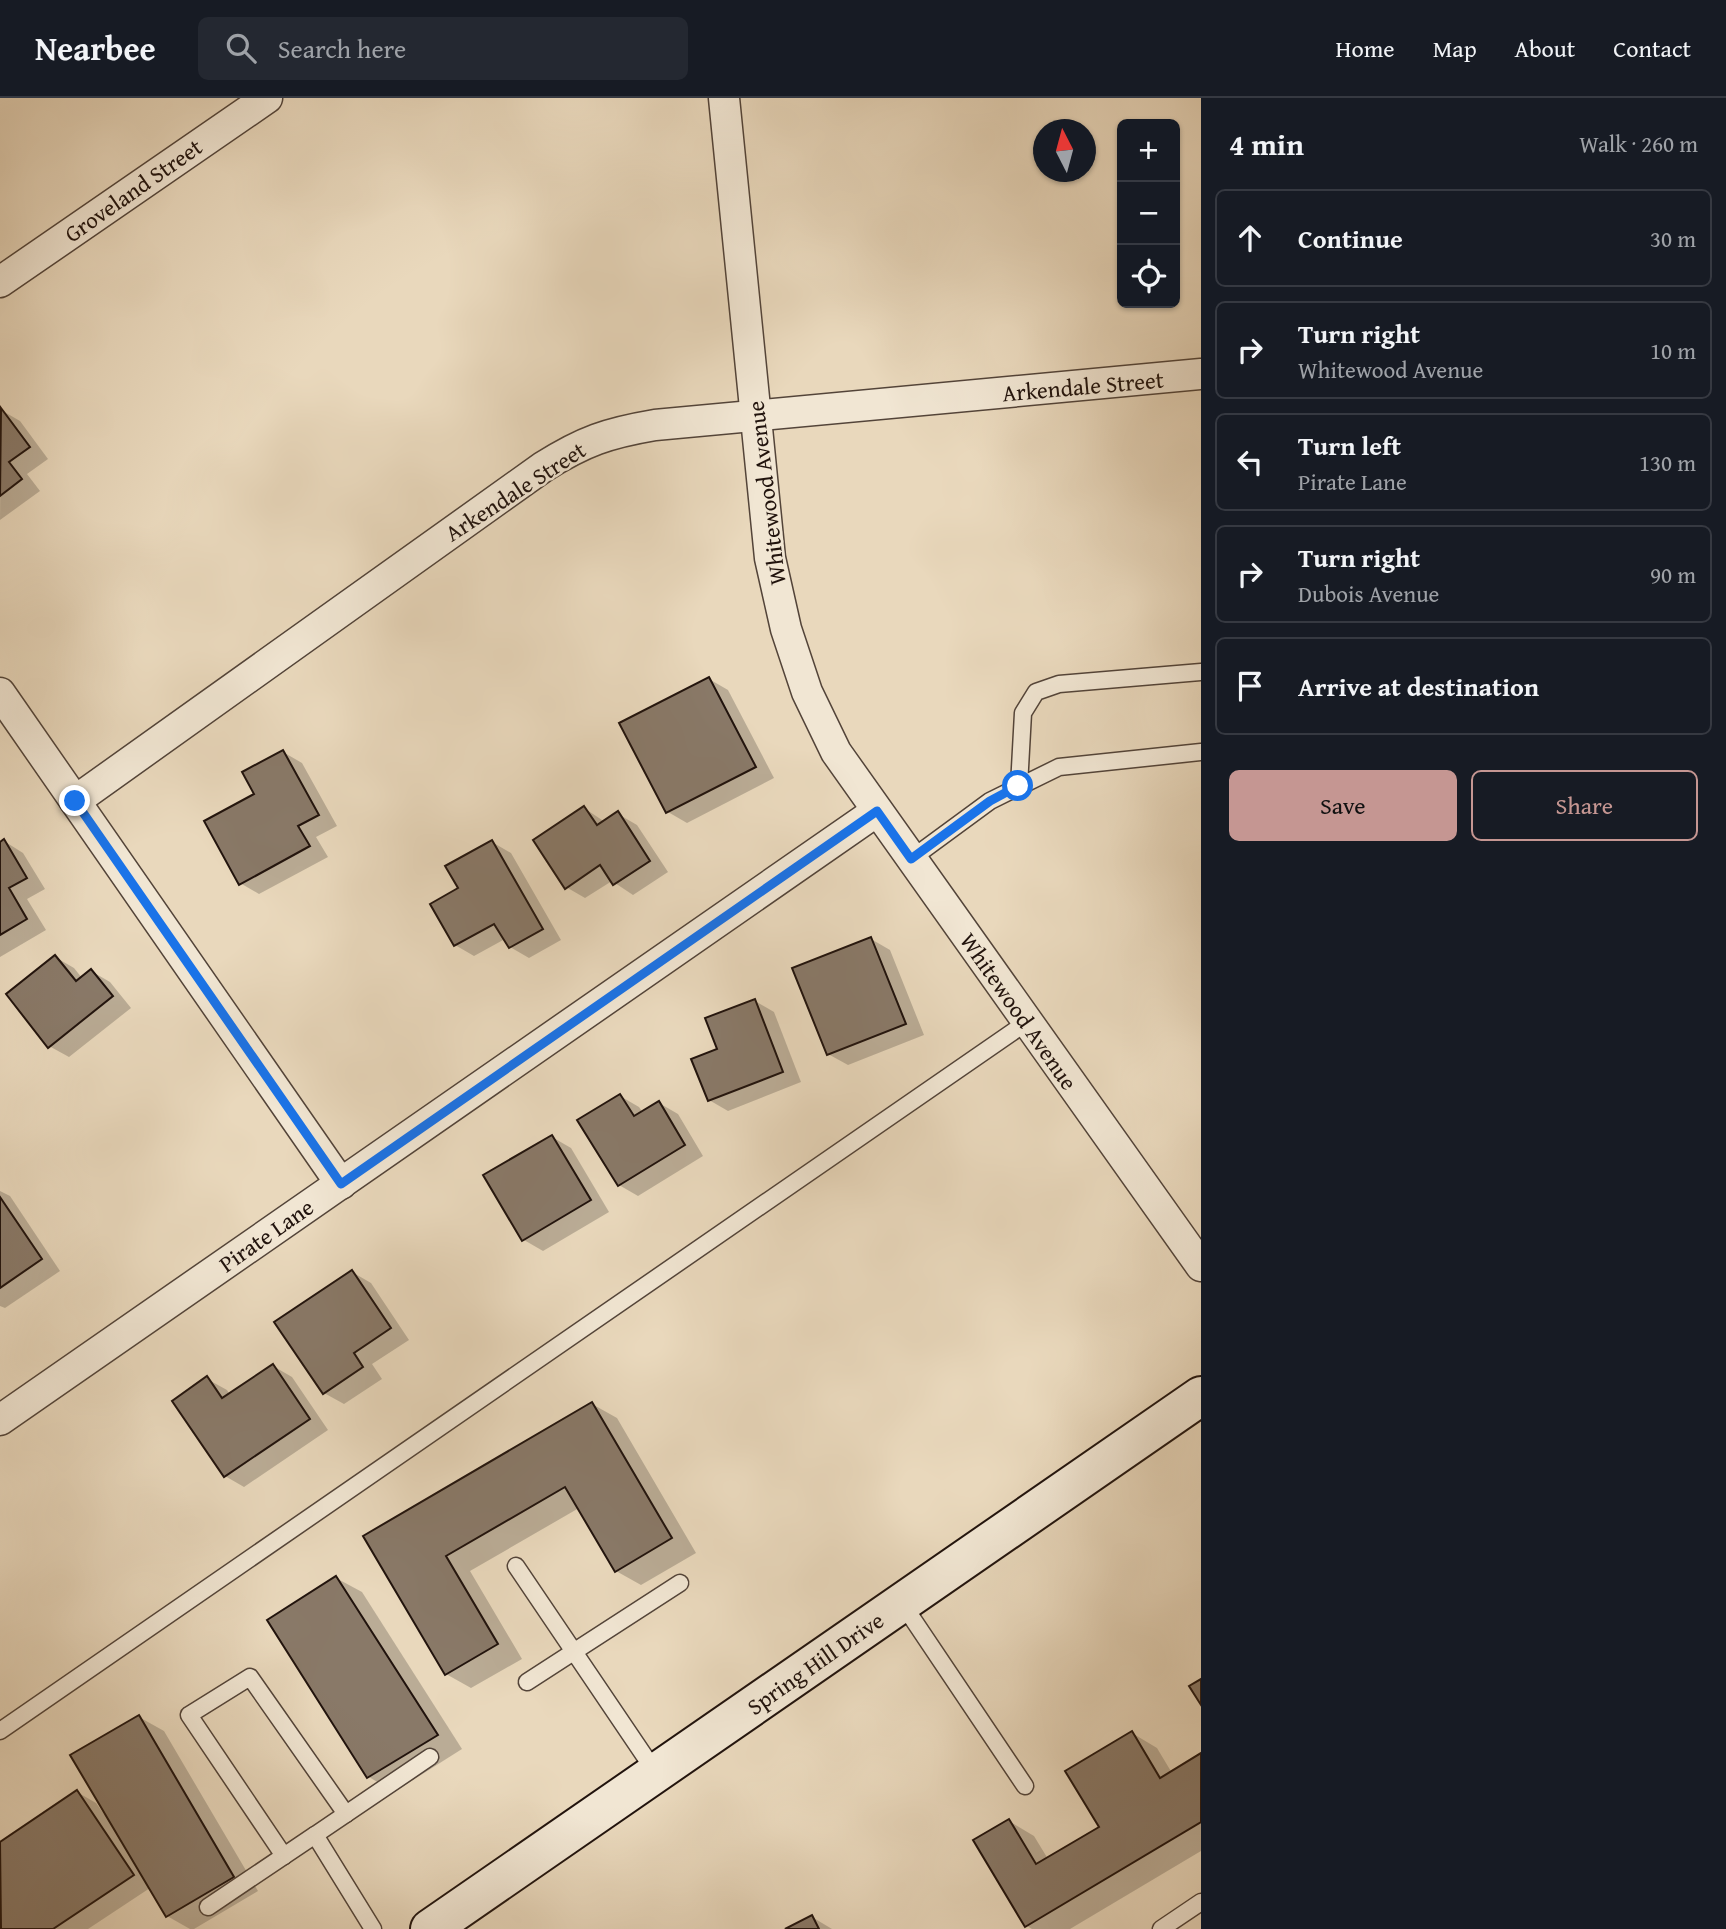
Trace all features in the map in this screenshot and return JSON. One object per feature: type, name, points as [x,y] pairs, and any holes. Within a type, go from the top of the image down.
[{"type":"main road","name":"Spring Hill Drive","points":[[430,1929],[1201,1396]]},
{"type":"street","name":"Groveland Street","points":[[0,282],[267,98]]},
{"type":"street","name":"Whitewood Avenue","points":[[724,98],[770,558],[786,629],[807,692],[836,752],[1201,1266]]},
{"type":"street","name":"Arkendale Street","points":[[75,801],[543,467],[574,448],[614,432],[655,425],[1201,374]]},
{"type":"street","points":[[0,692],[341,1184]]},
{"type":"street","name":"Pirate Lane","points":[[0,1420],[877,811]]},
{"type":"lane","points":[[1018,786],[1023,713],[1035,692],[1059,684],[1201,671]]},
{"type":"lane","points":[[911,859],[990,801],[1059,767],[1201,752]]},
{"type":"lane","points":[[0,1731],[1027,1022]]},
{"type":"lane","points":[[516,1566],[656,1773]]},
{"type":"lane","points":[[527,1682],[680,1583]]},
{"type":"lane","points":[[902,1603],[1025,1786]]},
{"type":"lane","points":[[284,1856],[188,1715],[250,1677],[346,1814]]},
{"type":"lane","points":[[208,1907],[430,1758]]},
{"type":"lane","points":[[315,1835],[373,1929]]},
{"type":"lane","points":[[1161,1929],[1201,1902]]},
{"type":"building","points":[[1,408],[30,447],[9,462],[22,479],[0,496]]},
{"type":"building","points":[[709,677],[756,767],[666,813],[619,723]]},
{"type":"building","points":[[283,750],[319,815],[298,826],[310,846],[239,885],[204,821],[254,794],[242,772]]},
{"type":"building","points":[[584,806],[597,825],[618,811],[650,861],[613,885],[600,865],[565,889],[533,840]]},
{"type":"building","points":[[4,839],[27,878],[9,888],[27,919],[0,935],[0,842]]},
{"type":"building","points":[[492,840],[543,929],[509,948],[494,924],[454,946],[430,904],[458,888],[445,866]]},
{"type":"building","points":[[871,937],[906,1024],[827,1055],[792,968]]},
{"type":"building","points":[[55,955],[76,981],[91,969],[113,996],[48,1048],[6,994]]},
{"type":"building","points":[[755,999],[783,1072],[708,1101],[691,1059],[717,1049],[705,1018]]},
{"type":"building","points":[[620,1094],[634,1116],[659,1101],[685,1145],[618,1186],[577,1120]]},
{"type":"building","points":[[552,1135],[591,1200],[522,1241],[483,1175]]},
{"type":"building","points":[[0,1197],[42,1259],[0,1288]]},
{"type":"building","points":[[352,1270],[391,1328],[354,1353],[363,1367],[323,1394],[274,1322]]},
{"type":"building","points":[[273,1364],[310,1419],[224,1477],[172,1401],[207,1376],[222,1398]]},
{"type":"building","points":[[592,1402],[672,1538],[615,1572],[565,1487],[446,1556],[498,1644],[445,1675],[363,1536]]},
{"type":"building","points":[[336,1576],[438,1735],[367,1778],[267,1620]]},
{"type":"building","points":[[1201,1679],[1201,1705],[1189,1686]]},
{"type":"building","points":[[139,1715],[234,1877],[166,1917],[70,1755]]},
{"type":"building","points":[[1132,1731],[1160,1778],[1201,1753],[1201,1822],[1025,1927],[973,1840],[1009,1819],[1036,1864],[1099,1827],[1065,1771]]},
{"type":"building","points":[[77,1790],[134,1875],[53,1929],[1,1929],[0,1842]]},
{"type":"building","points":[[812,1915],[819,1929],[785,1929]]},
{"type":"route","points":[[75,801],[341,1184],[877,811],[911,859],[990,801],[1018,786]]}]
